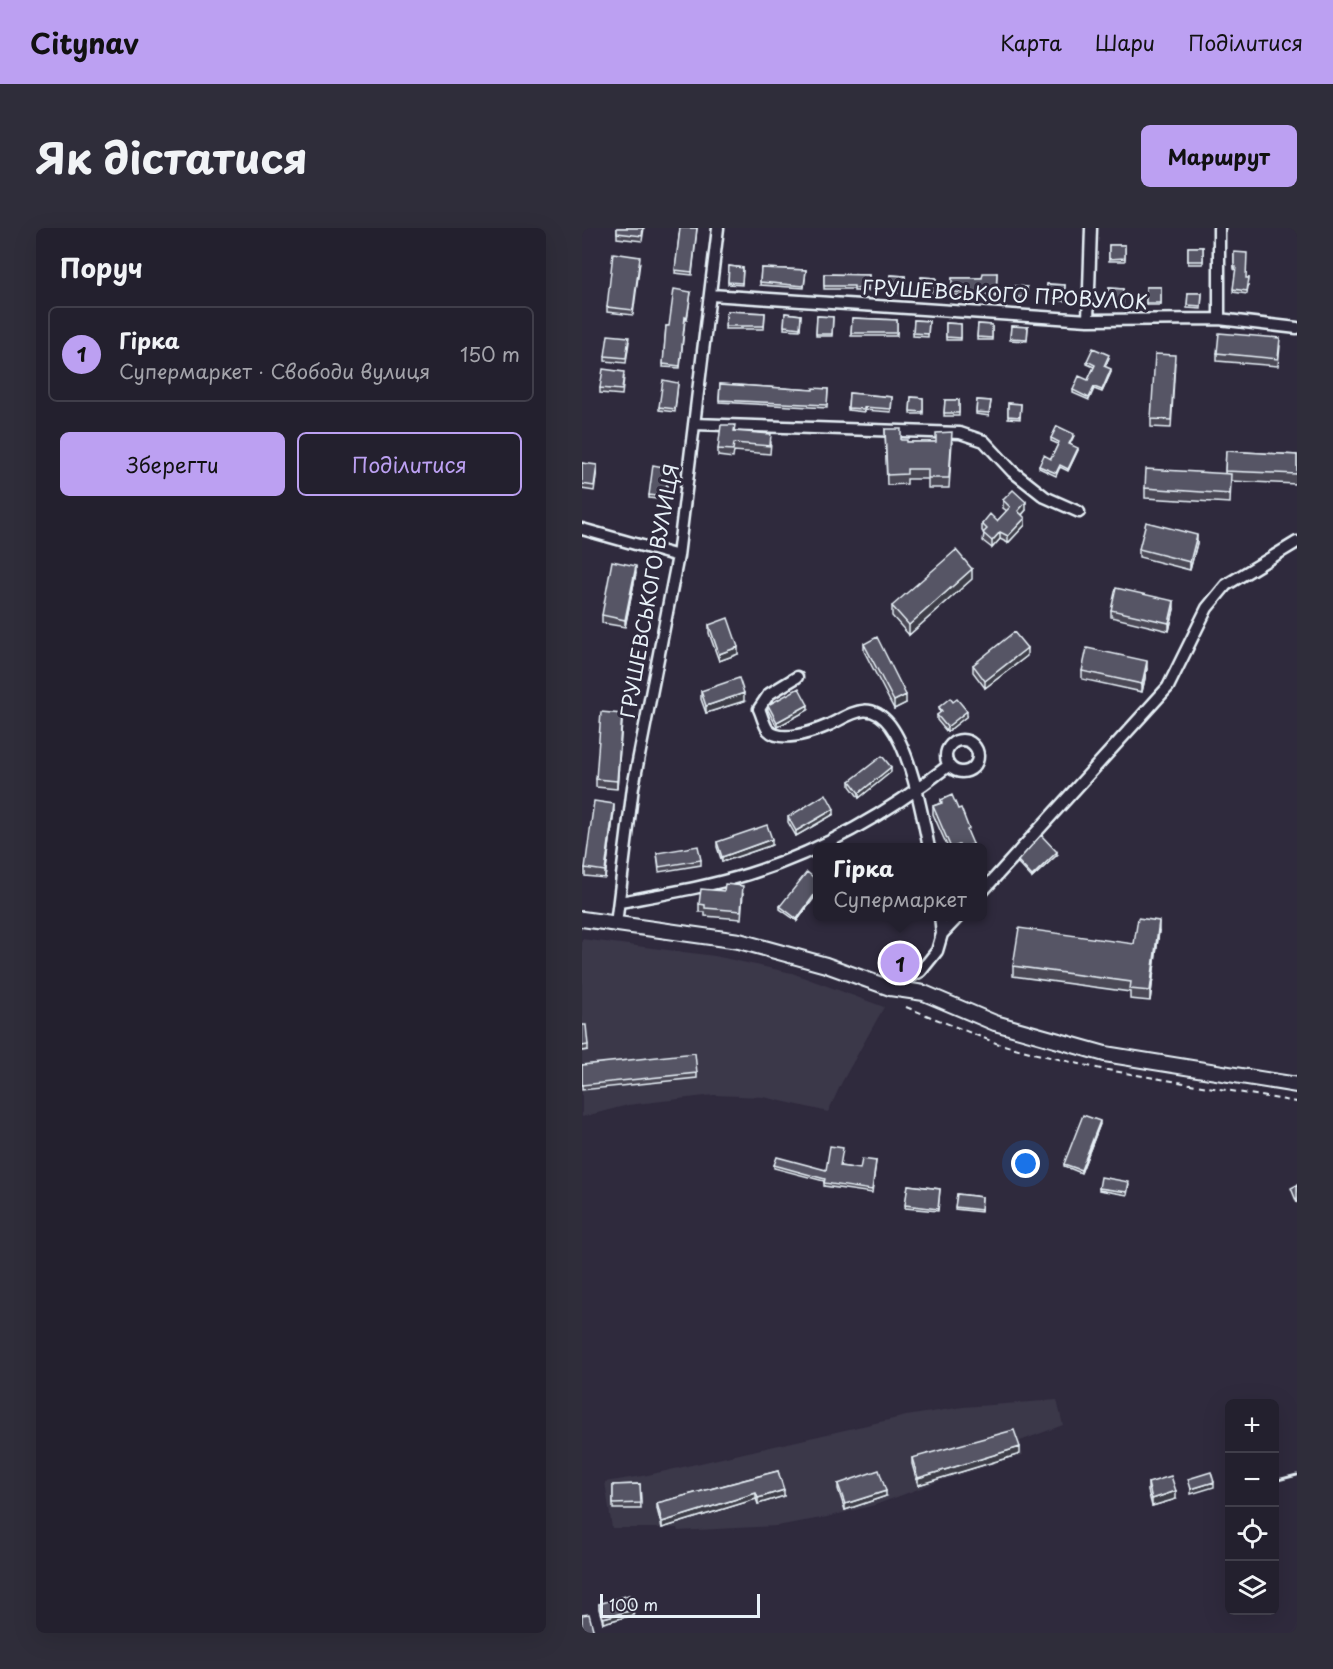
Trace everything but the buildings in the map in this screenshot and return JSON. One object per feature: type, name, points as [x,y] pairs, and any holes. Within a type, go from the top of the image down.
[{"type":"main road","points":[[582,919],[739,941],[826,965],[890,988],[924,993],[995,1023],[1105,1054],[1297,1085]]},
{"type":"street","name":"ГРУШЕВСЬКОГО ВУЛИЦЯ","points":[[616,924],[633,787],[678,556],[718,228]]},
{"type":"street","points":[[1088,320],[1091,228]]},
{"type":"street","points":[[1219,228],[1219,320]]},
{"type":"street","name":"ГРУШЕВСЬКОГО ПРОВУЛОК","points":[[711,296],[1088,320],[1219,320],[1297,328]]},
{"type":"street","points":[[694,424],[960,433],[984,441],[1012,471],[1045,498],[1079,512]]},
{"type":"street","points":[[582,529],[678,556]]},
{"type":"street","points":[[987,887],[1168,687],[1208,608],[1226,585],[1297,542]]},
{"type":"street","points":[[797,677],[769,694],[759,709],[768,730],[778,736],[792,737],[827,726],[856,711],[867,710],[879,716],[890,725],[901,745],[917,791],[928,843]]},
{"type":"street","points":[[826,843],[870,821],[917,791],[948,766]]},
{"type":"street","points":[[620,902],[692,889],[749,874],[813,850]]},
{"type":"street","points":[[890,988],[921,971],[937,951],[942,934],[941,921]]},
{"type":"street","points":[[942,934],[954,921]]},
{"type":"shaded area","points":[[582,939],[715,956],[792,973],[884,1007],[828,1112],[764,1097],[714,1095],[628,1105],[582,1117]]},
{"type":"shaded area","points":[[1057,1400],[1063,1425],[1020,1441],[1023,1455],[940,1481],[875,1505],[777,1526],[678,1531],[677,1528],[612,1528],[605,1482],[648,1475],[906,1416],[963,1407]]},
{"type":"railway","points":[[1279,1480],[1297,1475]]},
{"type":"place","name":"Гірка","points":[[900,963]]}]
